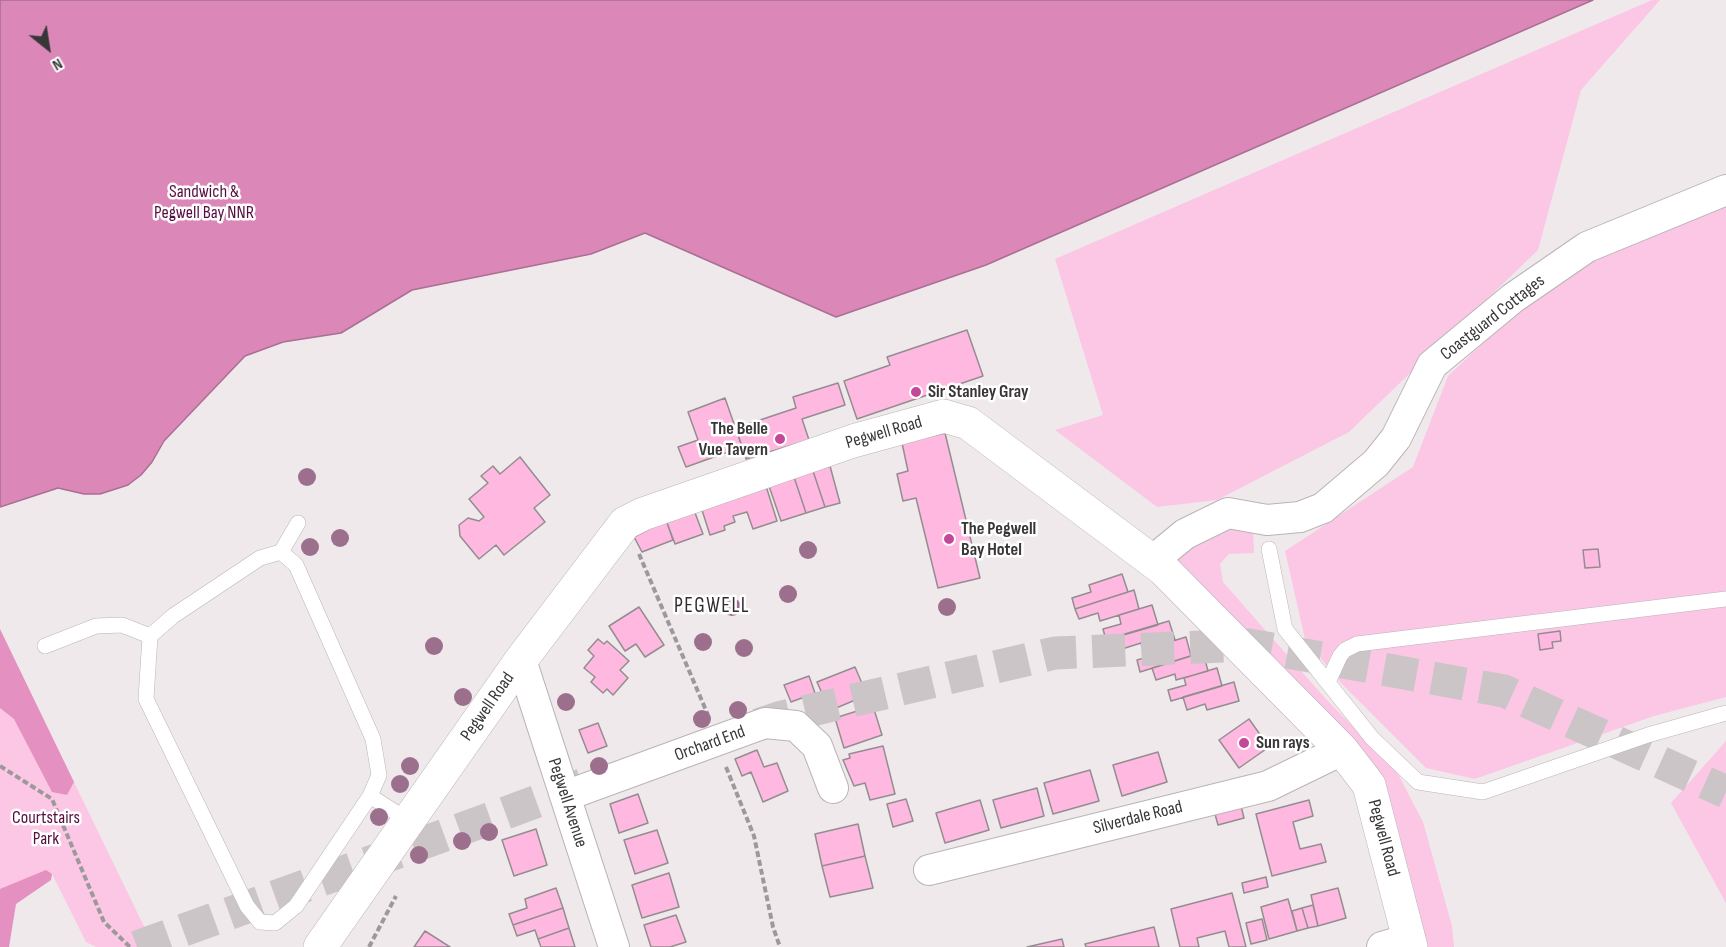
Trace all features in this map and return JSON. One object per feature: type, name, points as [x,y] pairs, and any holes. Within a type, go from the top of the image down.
[{"type":"street","name":"Coastguard Cottages","points":[[1152,561],[1185,534],[1228,513],[1267,520],[1300,518],[1323,508],[1376,463],[1396,438],[1432,365],[1513,298],[1587,247],[1726,190]]},
{"type":"street","name":"Pegwell Road","points":[[320,947],[521,660],[625,523],[643,514],[853,441],[944,416],[968,423],[977,429],[1163,569],[1342,750],[1369,785],[1401,944]]},
{"type":"street","name":"Pegwell Avenue","points":[[521,660],[614,947]]},
{"type":"street","name":"Orchard End","points":[[565,796],[765,723],[796,726],[817,746],[826,785]]},
{"type":"street","name":"Silverdale Road","points":[[929,870],[1268,786],[1342,750]]},
{"type":"lane","points":[[281,552],[296,565],[373,739],[379,775],[370,796],[296,906],[274,923],[260,922],[247,906],[146,699],[150,636],[173,616],[260,558],[281,552],[298,524]]},
{"type":"lane","points":[[1269,549],[1284,629],[1372,738],[1418,782],[1483,792],[1648,735],[1726,712]]},
{"type":"lane","points":[[1328,682],[1340,656],[1357,644],[1726,599]]},
{"type":"lane","points":[[45,646],[96,626],[122,625],[150,636]]},
{"type":"lane","points":[[370,796],[409,821]]},
{"type":"path","points":[[0,766],[52,799],[104,922],[130,947]]},
{"type":"green space","points":[[1652,0],[1660,0],[1581,90],[1538,250],[1349,432],[1217,500],[1157,507],[1055,430],[1103,415],[1055,259]]},
{"type":"green space","points":[[1726,203],[1726,697],[1654,716],[1475,779],[1426,768],[1341,683],[1305,639],[1285,551],[1413,467],[1448,376],[1511,317],[1617,245]]},
{"type":"green space","points":[[1219,527],[1253,528],[1254,553],[1229,554],[1220,564],[1223,582],[1324,697],[1397,772],[1423,822],[1452,926],[1454,947],[1415,947],[1379,797],[1171,564],[1184,541]]},
{"type":"green space","name":"Courtstairs Park","points":[[13,657],[154,947],[96,947],[86,942],[52,874],[0,903],[0,663]]},
{"type":"green space","points":[[1726,741],[1726,903],[1671,803]]},
{"type":"shaded area","name":"Sandwich & Pegwell Bay NNR","points":[[0,0],[1593,0],[986,265],[836,317],[645,233],[591,254],[412,290],[341,333],[283,342],[245,356],[164,441],[152,462],[141,475],[128,485],[100,494],[84,494],[58,488],[0,507]]},
{"type":"shaded area","points":[[0,629],[74,782],[67,795],[52,792],[14,719],[0,708]]},
{"type":"shaded area","points":[[46,870],[52,874],[51,880],[16,904],[9,947],[0,947],[0,889]]},
{"type":"building","points":[[967,330],[983,376],[857,419],[844,381],[890,365],[887,357]]},
{"type":"building","points":[[838,383],[845,405],[802,419],[809,440],[746,459],[736,428],[796,408],[793,397]]},
{"type":"building","points":[[725,398],[742,447],[686,467],[678,447],[698,440],[688,412]]},
{"type":"building","name":"The Pegwell Bay Hotel","points":[[945,433],[980,578],[938,588],[916,498],[903,501],[897,474],[908,471],[902,443]]},
{"type":"building","points":[[520,457],[550,495],[534,508],[545,522],[504,555],[496,545],[479,559],[460,536],[459,525],[468,518],[479,521],[484,517],[469,499],[488,483],[481,476],[493,466],[500,474]]},
{"type":"building","points":[[830,466],[840,503],[825,507],[813,471]]},
{"type":"building","points":[[813,471],[825,507],[806,513],[794,477]]},
{"type":"building","points":[[794,477],[806,513],[781,521],[769,486]]},
{"type":"building","points":[[766,486],[777,521],[753,529],[747,512],[733,516],[735,522],[724,526],[725,530],[710,535],[701,507]]},
{"type":"building","points":[[694,510],[703,534],[675,544],[666,520]]},
{"type":"building","points":[[666,520],[673,540],[642,552],[634,537]]},
{"type":"building","points":[[1598,549],[1600,567],[1585,568],[1583,550]]},
{"type":"building","points":[[1122,574],[1128,592],[1075,609],[1072,598],[1091,592],[1089,585]]},
{"type":"building","points":[[1134,590],[1139,609],[1100,621],[1098,613],[1079,619],[1075,609]]},
{"type":"building","points":[[1152,605],[1158,625],[1106,640],[1103,629],[1121,624],[1119,615]]},
{"type":"building","points":[[639,607],[664,645],[645,657],[636,644],[625,651],[609,626]]},
{"type":"building","points":[[1169,621],[1175,640],[1143,650],[1141,643],[1122,649],[1118,636]]},
{"type":"building","points":[[1560,631],[1561,641],[1552,642],[1553,648],[1540,650],[1538,634]]},
{"type":"building","points":[[1186,637],[1191,656],[1140,672],[1137,660],[1155,655],[1153,647]]},
{"type":"building","points":[[598,639],[604,644],[607,641],[629,661],[620,670],[628,678],[613,695],[607,689],[603,693],[591,682],[595,677],[584,668],[594,656],[588,650]]},
{"type":"building","points":[[1203,652],[1208,671],[1176,680],[1175,674],[1156,680],[1152,668]]},
{"type":"building","points":[[855,667],[867,695],[822,714],[818,705],[826,702],[817,682]]},
{"type":"building","points":[[1217,668],[1222,686],[1171,701],[1168,690],[1186,685],[1184,678]]},
{"type":"building","points":[[809,676],[815,693],[791,702],[784,685]]},
{"type":"building","points":[[1234,682],[1239,701],[1207,710],[1205,704],[1187,710],[1183,697]]},
{"type":"building","points":[[873,706],[882,735],[844,748],[835,718]]},
{"type":"building","name":"Sun rays","points":[[1249,719],[1269,747],[1239,768],[1219,740]]},
{"type":"building","points":[[598,723],[607,746],[588,753],[579,730]]},
{"type":"building","points":[[883,746],[895,794],[870,800],[865,783],[854,786],[843,760],[850,758],[849,754]]},
{"type":"building","points":[[757,750],[764,767],[777,763],[788,791],[763,802],[751,772],[742,776],[735,759]]},
{"type":"building","points":[[1158,752],[1167,782],[1122,796],[1113,765]]},
{"type":"building","points":[[1090,770],[1099,801],[1053,814],[1044,783]]},
{"type":"building","points":[[1037,788],[1044,816],[1001,828],[993,800]]},
{"type":"building","points":[[638,794],[648,823],[619,833],[610,804]]},
{"type":"building","points":[[906,799],[913,821],[893,827],[887,804]]},
{"type":"building","points":[[980,800],[989,830],[945,843],[936,813]]},
{"type":"building","points":[[1309,800],[1313,816],[1293,822],[1300,849],[1321,844],[1326,862],[1272,876],[1256,814]]},
{"type":"building","points":[[1241,806],[1244,818],[1218,825],[1215,814]]},
{"type":"building","points":[[858,824],[865,856],[822,866],[815,834]]},
{"type":"building","points":[[536,829],[547,865],[514,876],[502,840]]},
{"type":"building","points":[[657,830],[668,863],[635,874],[624,840]]},
{"type":"building","points":[[865,856],[873,888],[830,897],[822,866]]},
{"type":"building","points":[[669,873],[679,907],[642,918],[632,885]]},
{"type":"building","points":[[1266,877],[1268,887],[1244,893],[1242,883]]},
{"type":"building","points":[[556,888],[563,908],[513,925],[509,914],[527,908],[525,899]]},
{"type":"building","points":[[1338,888],[1346,918],[1318,926],[1311,895]]},
{"type":"building","points":[[1232,893],[1246,947],[1229,947],[1225,931],[1197,938],[1199,947],[1180,947],[1171,909]]},
{"type":"building","points":[[1288,899],[1297,931],[1269,939],[1261,907]]},
{"type":"building","points":[[1313,905],[1318,926],[1308,928],[1302,908]]},
{"type":"building","points":[[563,908],[569,928],[538,939],[535,930],[517,936],[513,925]]},
{"type":"building","points":[[1302,908],[1308,928],[1297,931],[1292,911]]},
{"type":"building","points":[[676,915],[686,942],[670,947],[651,947],[644,925]]},
{"type":"building","points":[[1262,919],[1267,940],[1251,944],[1246,923]]},
{"type":"building","points":[[1154,927],[1159,947],[1086,947],[1085,944]]},
{"type":"building","points":[[569,928],[575,947],[541,947],[538,939]]},
{"type":"building","points":[[425,931],[450,947],[414,947]]},
{"type":"building","points":[[1062,939],[1064,947],[1027,947]]},
{"type":"tunnel","points":[[758,725],[782,717],[1055,653],[1249,645],[1504,691],[1726,792]]},
{"type":"tunnel","points":[[137,947],[593,781]]},
{"type":"place","name":"Sir Stanley Gray","points":[[916,392]]},
{"type":"place","name":"The Belle Vue Tavern","points":[[780,439]]},
{"type":"place","name":"The Pegwell Bay Hotel","points":[[949,539]]},
{"type":"place","name":"Sun rays","points":[[1244,743]]},
{"type":"district","name":"PEGWELL","points":[[712,607]]}]
